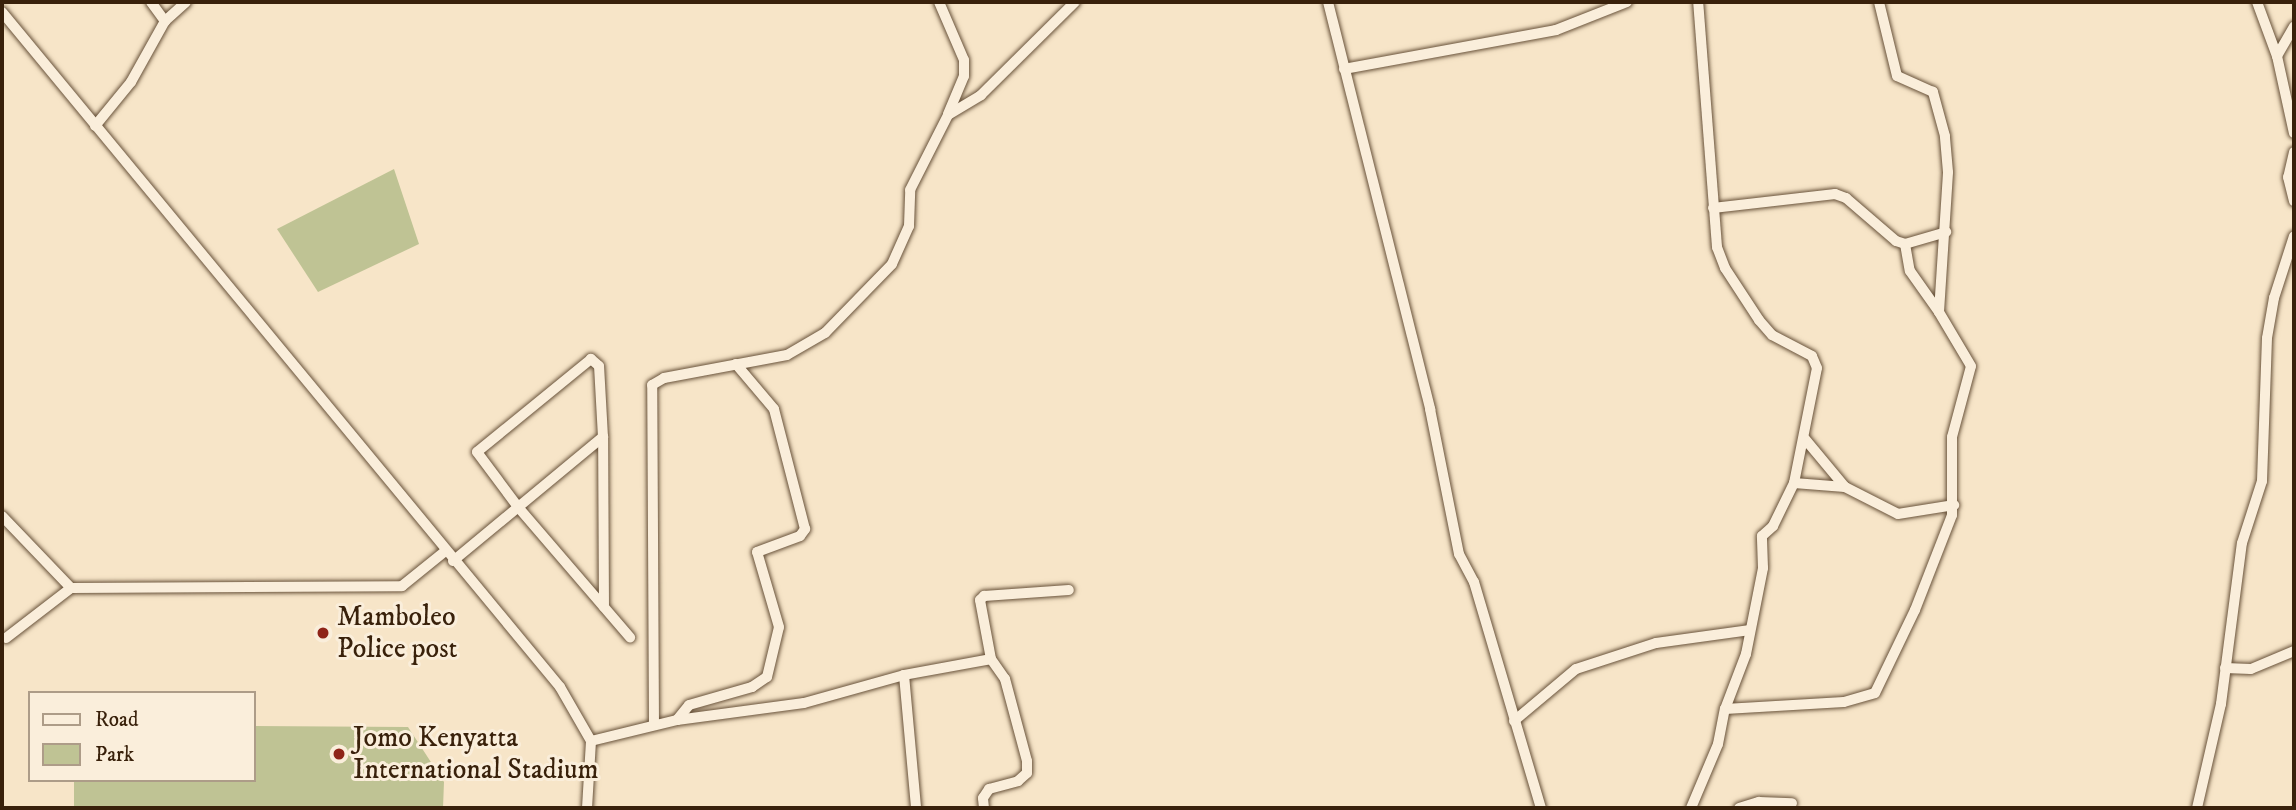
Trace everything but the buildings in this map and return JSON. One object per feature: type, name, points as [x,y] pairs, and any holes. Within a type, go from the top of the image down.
[{"type":"street","points":[[151,2],[165,21]]},
{"type":"street","points":[[95,126],[131,82],[165,21],[186,2]]},
{"type":"street","points":[[654,725],[650,392],[656,380],[787,355],[813,342],[892,264],[909,226],[910,190],[964,76],[964,60],[939,2]]},
{"type":"street","points":[[948,114],[981,95],[1075,2]]},
{"type":"street","points":[[1328,2],[1427,396],[1459,554],[1474,583],[1541,808]]},
{"type":"street","points":[[1344,69],[1556,30],[1627,2]]},
{"type":"street","points":[[1691,808],[1718,744],[1725,709],[1750,630],[1763,568],[1762,536],[1773,526],[1794,483],[1805,439],[1815,361],[1772,335],[1738,289],[1717,247],[1698,2]]},
{"type":"street","points":[[1879,2],[1896,76],[1933,92],[1939,111],[1948,173],[1939,312]]},
{"type":"street","points":[[2257,2],[2277,56],[2294,133]]},
{"type":"street","points":[[2,12],[444,552],[560,687],[591,741],[587,808]]},
{"type":"street","points":[[2277,56],[2294,26]]},
{"type":"street","points":[[2294,152],[2288,177],[2294,201]]},
{"type":"street","points":[[1713,208],[1839,195],[1885,235],[1905,244],[1946,232]]},
{"type":"street","points":[[2197,808],[2225,668],[2242,543],[2262,481],[2267,338],[2274,298],[2294,236]]},
{"type":"street","points":[[1725,709],[1844,702],[1875,693],[1915,610],[1954,505],[1952,438],[1971,366],[1939,312],[1910,271],[1905,244]]},
{"type":"street","points":[[604,607],[603,437],[598,366],[591,359],[477,450],[518,507],[604,607],[630,637]]},
{"type":"street","points":[[677,720],[689,705],[752,687],[767,677],[779,627],[757,552],[800,537],[805,530],[774,409],[736,364]]},
{"type":"street","points":[[453,561],[603,437]]},
{"type":"street","points":[[1805,439],[1844,487]]},
{"type":"street","points":[[1794,483],[1844,487],[1899,514],[1954,505]]},
{"type":"street","points":[[2,516],[71,588]]},
{"type":"street","points":[[6,638],[71,588],[402,586],[444,552]]},
{"type":"street","points":[[985,808],[982,798],[989,789],[1018,781],[1027,773],[1005,678],[991,659],[982,598],[1069,590]]},
{"type":"street","points":[[1514,721],[1576,669],[1656,643],[1750,630]]},
{"type":"street","points":[[2225,668],[2251,669],[2294,650]]},
{"type":"street","points":[[591,741],[677,720],[804,703],[904,675],[991,659]]},
{"type":"street","points":[[904,675],[916,808]]},
{"type":"street","points":[[1739,808],[1759,802],[1792,803]]},
{"type":"green space","points":[[394,169],[419,244],[318,292],[277,229]]},
{"type":"green space","name":"Jomo Kenyatta International Stadium","points":[[256,726],[408,727],[444,782],[443,808],[74,808],[74,782],[256,782]]},
{"type":"place","name":"Mamboleo Police post","points":[[323,633]]},
{"type":"place","name":"Jomo Kenyatta International Stadium","points":[[339,754]]}]
